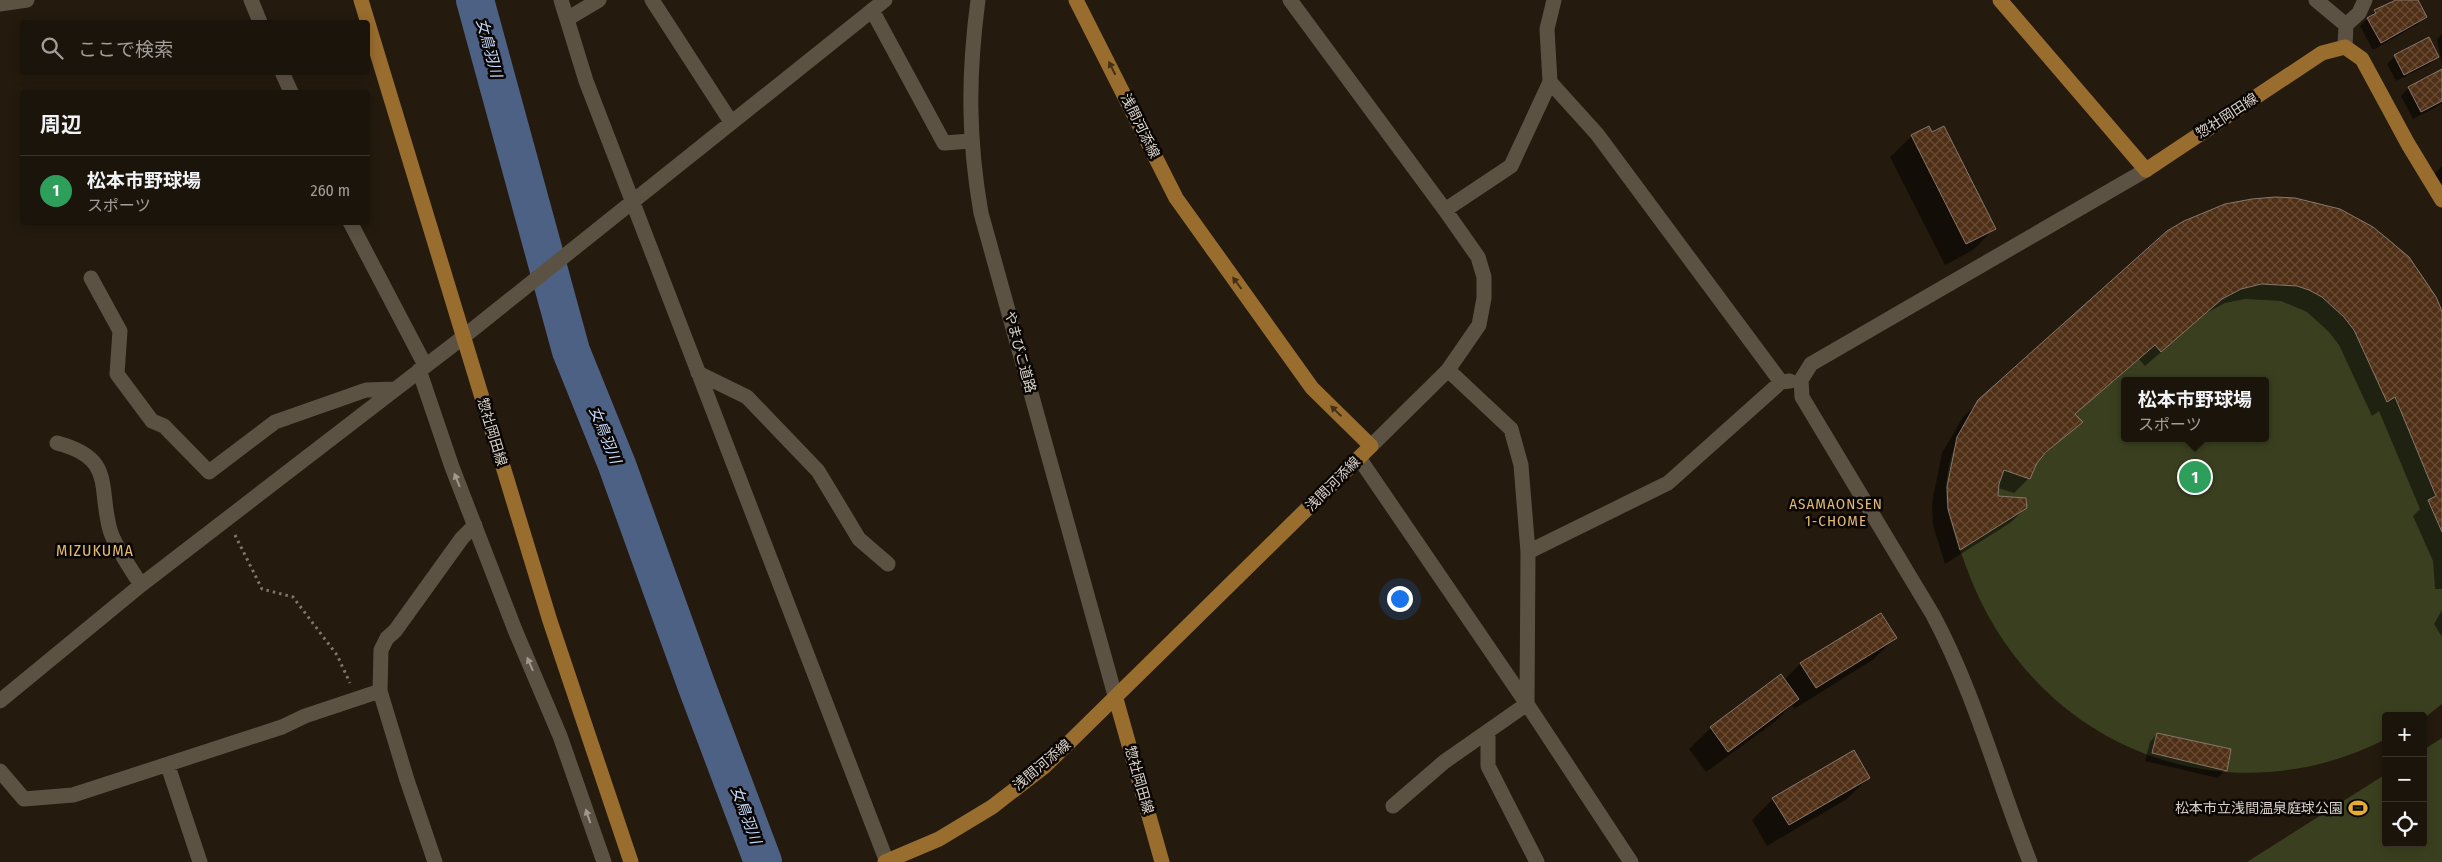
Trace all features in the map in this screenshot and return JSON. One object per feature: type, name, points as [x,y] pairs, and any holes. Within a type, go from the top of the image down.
[{"type":"main road","name":"惣社岡田線","points":[[361,0],[367,20]]},
{"type":"main road","name":"浅間河添線","points":[[886,862],[939,838],[992,807],[1045,766],[1371,446],[1312,388],[1176,198],[1076,0]]},
{"type":"main road","points":[[2000,0],[2146,170]]},
{"type":"main road","name":"惣社岡田線","points":[[370,30],[462,338],[550,621],[631,862]]},
{"type":"main road","name":"惣社岡田線","points":[[2146,170],[2322,54],[2346,47]]},
{"type":"main road","points":[[2346,47],[2362,59],[2408,144],[2442,200]]},
{"type":"main road","name":"惣社岡田線","points":[[1116,698],[1162,862]]},
{"type":"street","points":[[0,4],[27,0]]},
{"type":"street","points":[[250,0],[259,20]]},
{"type":"street","points":[[561,0],[626,205],[698,373],[886,862]]},
{"type":"street","points":[[567,18],[598,0]]},
{"type":"street","points":[[652,0],[731,122]]},
{"type":"street","points":[[0,701],[141,585],[462,338],[482,320],[885,0]]},
{"type":"street","name":"やまびこ道路","points":[[978,0],[971,53],[971,141],[981,213],[1116,698]]},
{"type":"street","points":[[1290,0],[1478,257],[1484,277],[1484,298],[1479,324],[1448,370],[1371,446]]},
{"type":"street","points":[[1445,210],[1511,166],[1550,82],[1547,29],[1554,0]]},
{"type":"street","points":[[2316,0],[2346,25]]},
{"type":"street","points":[[2346,47],[2346,25],[2359,13],[2365,0]]},
{"type":"street","points":[[872,10],[944,143],[971,141]]},
{"type":"street","points":[[283,75],[289,90]]},
{"type":"street","points":[[1550,82],[1598,134],[1780,382]]},
{"type":"street","points":[[2030,862],[1966,684],[1951,649],[1933,615],[1802,397],[1801,380],[1811,364],[2146,170]]},
{"type":"street","points":[[351,225],[422,368],[452,467],[515,630],[560,736],[604,862]]},
{"type":"street","points":[[91,278],[120,332],[117,374],[152,421],[164,426],[209,472],[275,422],[366,390],[395,389]]},
{"type":"street","points":[[1448,370],[1511,429],[1520,465],[1528,552],[1527,704]]},
{"type":"street","points":[[698,373],[747,397],[818,471],[859,538],[888,564]]},
{"type":"street","points":[[1528,552],[1668,483],[1780,382],[1801,380]]},
{"type":"street","points":[[57,443],[86,453],[98,471],[104,485],[111,532],[141,585]]},
{"type":"street","points":[[1359,458],[1527,704],[1631,862]]},
{"type":"street","points":[[435,862],[407,780],[380,691],[381,650],[387,638],[396,631],[462,538],[476,525]]},
{"type":"street","points":[[0,771],[24,799],[73,795],[168,766],[380,691]]},
{"type":"street","points":[[1393,806],[1444,762],[1527,704]]},
{"type":"street","points":[[1488,733],[1488,766],[1537,862]]},
{"type":"street","points":[[168,766],[200,862]]},
{"type":"path","points":[[227,519],[262,588],[293,597],[337,655],[356,699]]},
{"type":"green space","points":[[2275,197],[2329,206],[2353,216],[2375,229],[2396,245],[2414,264],[2429,286],[2442,311],[2442,704],[2427,716],[2427,712],[2382,712],[2382,741],[2323,763],[2259,773],[2197,768],[2138,751],[2083,721],[2036,680],[1996,629],[1967,569],[1956,540],[1946,497],[1946,482],[1952,453],[1964,425],[1978,400],[2184,221],[2228,204]]},
{"type":"green space","name":"松本市立浅間温泉庭球公園","points":[[2442,738],[2442,862],[2247,862],[2382,777],[2382,847],[2427,847],[2427,747]]},
{"type":"building","points":[[2396,0],[2418,0],[2427,17],[2381,43],[2367,18],[2376,13],[2374,10]]},
{"type":"building","points":[[2429,37],[2439,57],[2404,75],[2394,55]]},
{"type":"building","points":[[2442,69],[2442,101],[2421,112],[2408,87]]},
{"type":"building","points":[[1929,126],[1932,132],[1944,126],[1996,229],[1966,244],[1911,135]]},
{"type":"building","points":[[2275,197],[2295,198],[2340,209],[2373,227],[2409,257],[2436,297],[2442,311],[2442,532],[2428,500],[2436,496],[2395,397],[2387,402],[2354,330],[2344,317],[2322,297],[2309,290],[2297,286],[2261,284],[2241,289],[2222,299],[2161,352],[2155,345],[2075,414],[2083,422],[2046,452],[2037,463],[2030,479],[2004,470],[1999,484],[1998,496],[2026,498],[2027,508],[1960,550],[1948,509],[1947,487],[1957,437],[1978,400],[2167,231],[2184,221],[2225,204]]},
{"type":"building","points":[[1881,613],[1897,638],[1816,688],[1800,663]]},
{"type":"building","points":[[1781,674],[1799,699],[1728,752],[1710,727]]},
{"type":"building","points":[[2157,733],[2231,749],[2227,771],[2152,753]]},
{"type":"building","points":[[1854,750],[1870,778],[1789,825],[1772,798]]},
{"type":"waterway","name":"女鳥羽川","points":[[475,0],[571,351],[617,465],[697,687],[763,862]]},
{"type":"place","name":"松本市野球場","points":[[2195,477]]},
{"type":"place","name":"松本市立浅間温泉庭球公園","points":[[2358,808]]},
{"type":"district","name":"ASAMAONSEN 1-CHOME","points":[[1836,512]]},
{"type":"district","name":"MIZUKUMA","points":[[95,550]]}]
